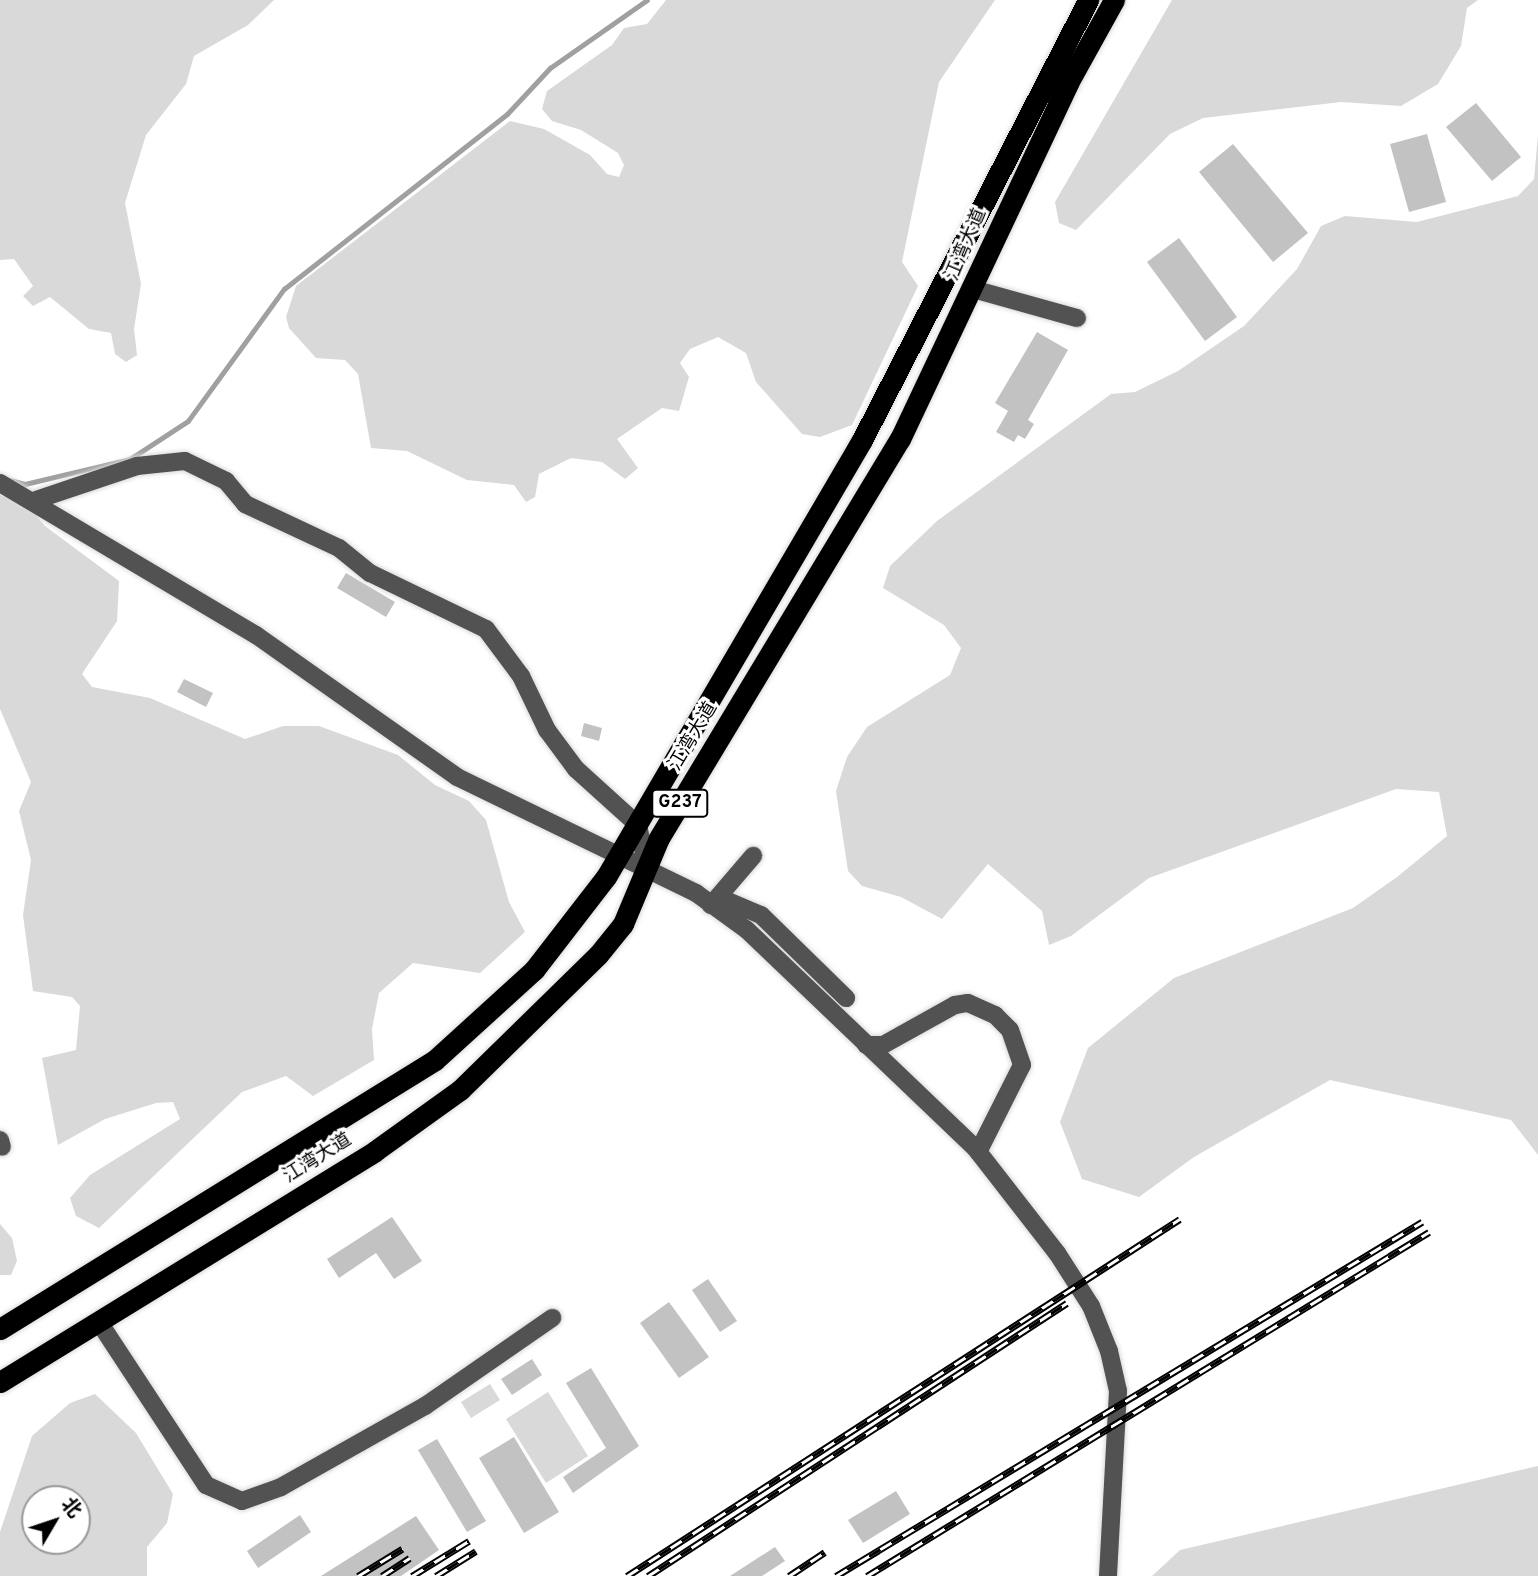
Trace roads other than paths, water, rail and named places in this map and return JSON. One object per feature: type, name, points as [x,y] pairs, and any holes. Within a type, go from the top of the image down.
[{"type":"highway","name":"江湾大道","points":[[0,1329],[435,1060],[534,970],[618,858],[862,440],[1088,0]]},
{"type":"highway","name":"江湾大道","points":[[0,1382],[375,1151],[460,1090],[598,955],[623,924],[648,873],[659,838],[900,439],[974,289],[1068,83],[1114,0]]},
{"type":"street","points":[[974,289],[1077,318]]},
{"type":"street","points":[[36,500],[137,466],[186,461],[207,467],[245,504],[339,548],[370,573],[486,629],[576,769],[638,825],[648,873]]},
{"type":"street","points":[[0,483],[36,500],[304,666],[416,753],[503,803],[711,905],[747,930],[978,1152],[1057,1253],[1090,1306],[1109,1351],[1118,1391],[1108,1576]]},
{"type":"street","points":[[711,905],[754,856]]},
{"type":"street","points":[[711,905],[730,902],[761,915],[846,998]]},
{"type":"street","points":[[866,1045],[883,1045],[955,1005],[968,1003],[995,1015],[1010,1030],[1022,1065],[978,1152]]},
{"type":"street","points":[[99,1322],[206,1485],[242,1501],[281,1487],[425,1406],[552,1318]]},
{"type":"waterway","points":[[10,480],[25,484],[130,459],[188,421],[284,289],[507,114],[550,68],[647,0]]},
{"type":"railway","points":[[627,1576],[1180,1219]]},
{"type":"railway","points":[[836,1576],[1422,1222]]},
{"type":"railway","points":[[867,1576],[1429,1232]]},
{"type":"railway","points":[[648,1576],[1067,1303]]},
{"type":"railway","points":[[412,1576],[469,1541]]},
{"type":"railway","points":[[358,1576],[402,1549]]},
{"type":"railway","points":[[436,1576],[476,1551]]},
{"type":"railway","points":[[789,1576],[825,1552]]},
{"type":"railway","points":[[382,1576],[410,1558]]}]
